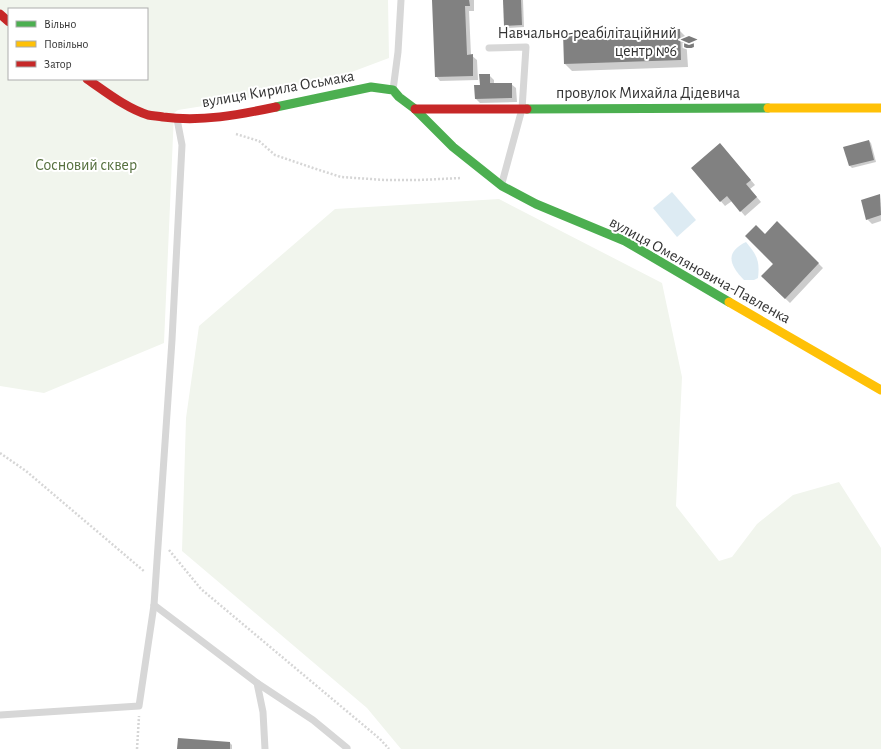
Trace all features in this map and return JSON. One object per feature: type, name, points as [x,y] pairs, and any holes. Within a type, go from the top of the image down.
[{"type":"street","points":[[0,14],[8,21]]},
{"type":"street","name":"вулиця Кирила Осьмака","points":[[89,80],[122,103],[148,115],[177,119],[205,119],[236,115],[371,87],[392,90]]},
{"type":"street","name":"вулиця Омеляновича-Павленка","points":[[392,90],[415,109],[453,147],[502,186],[536,204],[624,241],[881,390]]},
{"type":"street","name":"провулок Михайла Дідевича","points":[[415,109],[881,108]]},
{"type":"lane","points":[[392,90],[398,52],[401,0]]},
{"type":"lane","points":[[489,48],[526,47],[522,109],[502,186]]},
{"type":"lane","points":[[0,715],[139,706],[154,605],[172,332],[182,145],[177,119]]},
{"type":"lane","points":[[154,605],[257,683],[313,720],[347,748]]},
{"type":"lane","points":[[257,683],[263,712],[266,740],[265,749]]},
{"type":"path","points":[[233,133],[259,141],[275,155],[341,177],[385,180],[419,180],[466,177]]},
{"type":"path","points":[[0,453],[26,471],[155,580]]},
{"type":"path","points":[[158,535],[201,588],[380,738],[390,749]]},
{"type":"path","points":[[136,749],[139,706]]},
{"type":"green space","name":"Сосновий сквер","points":[[0,0],[388,0],[389,58],[349,73],[235,101],[178,110],[174,113],[164,343],[44,393],[0,386]]},
{"type":"green space","points":[[499,199],[662,283],[682,377],[676,506],[719,561],[732,557],[757,524],[793,495],[839,482],[881,548],[881,749],[401,749],[367,708],[182,551],[186,418],[199,326],[335,209]]},
{"type":"shaded area","points":[[672,192],[696,220],[677,237],[653,208]]},
{"type":"shaded area","points":[[746,242],[757,258],[759,267],[758,278],[754,280],[744,280],[733,264],[732,254],[739,246]]},
{"type":"building","points":[[432,0],[469,0],[470,6],[465,6],[467,55],[473,54],[473,76],[435,77]]},
{"type":"building","points":[[503,0],[521,0],[522,25],[504,26]]},
{"type":"building","points":[[680,29],[681,60],[564,64],[563,33]]},
{"type":"building","points":[[479,74],[490,74],[490,83],[512,83],[512,98],[475,99],[474,85],[480,85]]},
{"type":"building","points":[[869,140],[874,160],[849,166],[843,147]]},
{"type":"building","points":[[720,143],[751,180],[746,184],[757,197],[740,212],[727,196],[720,202],[691,168]]},
{"type":"building","points":[[880,194],[881,215],[866,220],[861,200]]},
{"type":"building","points":[[777,221],[819,263],[785,299],[761,276],[773,264],[745,236],[756,225],[765,234]]},
{"type":"building","points":[[178,738],[230,742],[230,749],[177,749]]},
{"type":"traffic: fast","points":[[276,107],[371,87],[393,90],[399,97],[415,109],[453,147],[502,186],[536,204],[625,241],[729,302]]},
{"type":"traffic: fast","points":[[527,109],[768,108]]},
{"type":"traffic: slow","points":[[768,108],[881,108]]},
{"type":"traffic: slow","points":[[729,302],[881,390]]},
{"type":"traffic: jam","points":[[0,14],[8,21]]},
{"type":"traffic: jam","points":[[88,80],[124,104],[150,115],[192,119],[220,117],[276,107]]},
{"type":"traffic: jam","points":[[415,109],[527,109]]},
{"type":"place","name":"Навчально-реабілітаційний центр №6","points":[[689,42]]}]
